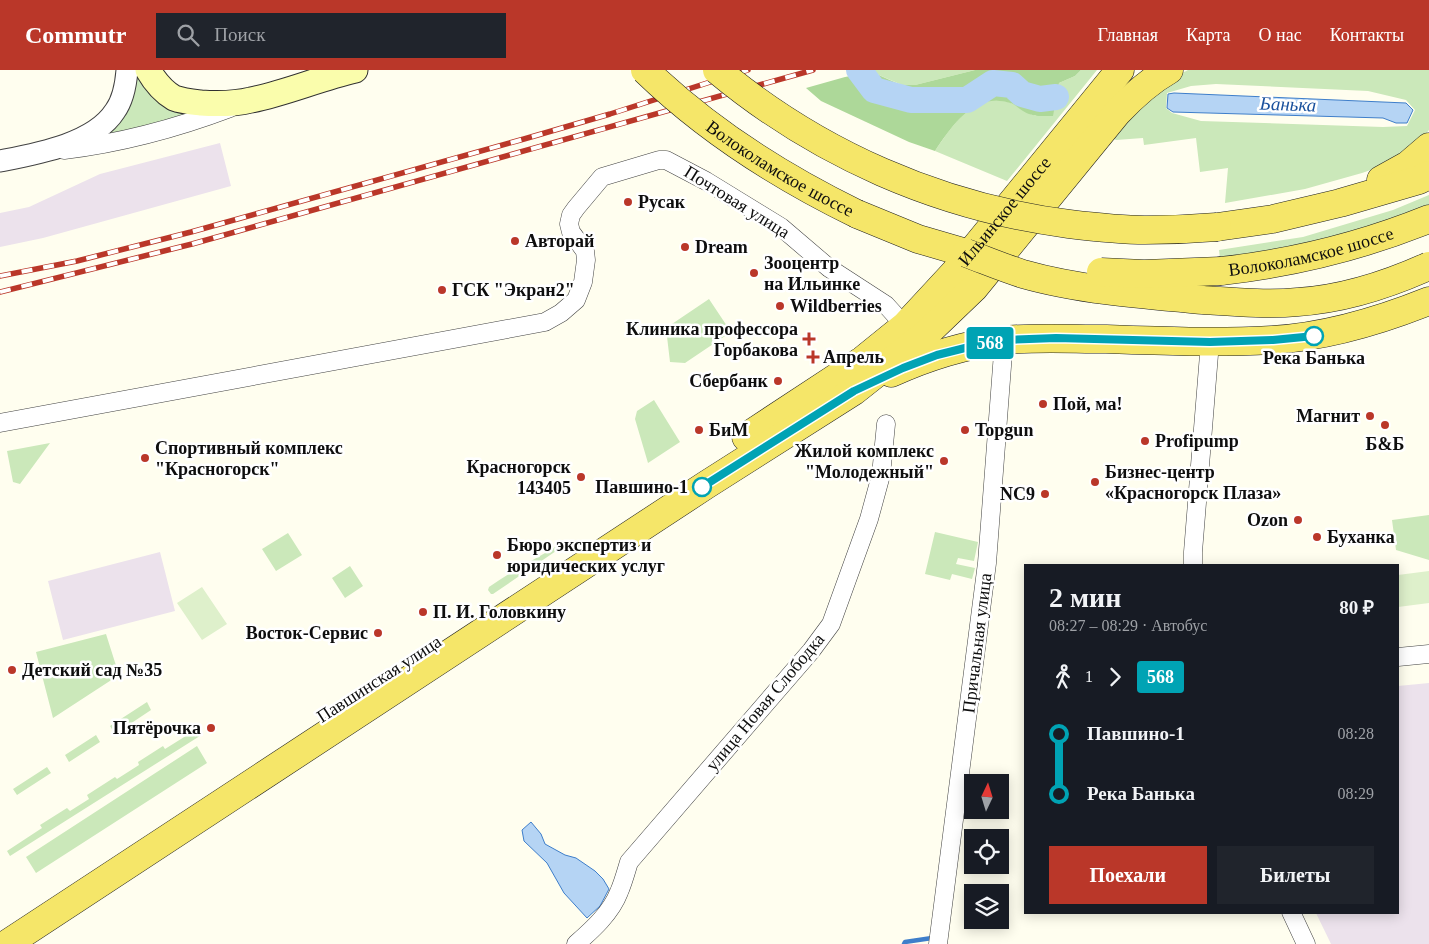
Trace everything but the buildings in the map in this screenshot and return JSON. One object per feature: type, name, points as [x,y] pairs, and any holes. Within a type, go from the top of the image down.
[{"type":"main road","points":[[148,70],[158,86],[175,98],[214,104],[250,100],[345,71]]},
{"type":"main road","name":"Волоколамское шоссе","points":[[645,70],[699,119],[744,151],[814,193],[857,214],[918,238],[966,253],[1026,265],[1072,271],[1144,274],[1221,271],[1262,266],[1355,246],[1429,219]]},
{"type":"main road","points":[[717,70],[764,107],[800,130],[878,171],[938,195],[985,209],[1044,220],[1095,227],[1143,230],[1216,227],[1274,219],[1340,203],[1429,176]]},
{"type":"main road","name":"Ильинское шоссе","points":[[882,346],[905,326],[955,272],[1112,80],[1128,70]]},
{"type":"main road","points":[[854,391],[926,334],[974,288],[1117,113],[1137,92],[1154,78],[1168,70]]},
{"type":"main road","points":[[1340,203],[1408,165],[1429,147]]},
{"type":"main road","points":[[966,253],[1024,274],[1082,286],[1170,297],[1244,302],[1298,302],[1345,295],[1392,283],[1429,266]]},
{"type":"main road","points":[[854,391],[903,368],[937,355],[1004,340],[1056,338],[1210,342],[1273,340],[1314,336],[1371,322],[1429,301]]},
{"type":"main road","name":"Павшинская улица","points":[[0,930],[882,346]]},
{"type":"main road","name":"Павшинская улица","points":[[7,944],[706,485],[854,391]]},
{"type":"street","points":[[44,152],[88,135],[106,122],[116,110],[122,95],[127,70]]},
{"type":"street","points":[[0,161],[44,152],[104,145],[199,119],[250,100]]},
{"type":"street","name":"Почтовая улица","points":[[0,423],[545,322],[561,313],[576,300],[583,282],[586,260],[585,251],[571,232],[569,224],[571,215],[602,177],[659,160],[672,162],[781,226],[829,268],[886,305],[905,326]]},
{"type":"street","name":"Причальная улица","points":[[938,944],[988,563],[1004,340]]},
{"type":"street","points":[[1193,564],[1192,552],[1210,342]]},
{"type":"street","name":"улица Новая Слободка","points":[[576,944],[588,935],[606,914],[619,894],[629,862],[811,651],[831,624],[877,493],[881,476],[886,424]]},
{"type":"street","points":[[1399,657],[1429,654]]},
{"type":"street","points":[[1292,914],[1306,944]]},
{"type":"shaded area","points":[[220,143],[231,186],[43,238],[0,247],[0,213],[29,207],[100,174]]},
{"type":"shaded area","points":[[160,552],[175,611],[63,640],[48,581]]},
{"type":"shaded area","points":[[1429,683],[1429,944],[1331,944],[1316,914],[1399,914],[1399,686]]},
{"type":"green space","points":[[874,70],[975,70],[915,85],[902,85],[872,72]]},
{"type":"green space","points":[[975,70],[1081,70],[1075,76],[1059,83],[1053,116],[1030,114],[1010,103],[985,102],[965,114],[949,131],[935,151],[909,142],[821,101],[806,88],[845,77],[872,72],[901,85],[915,85]]},
{"type":"green space","points":[[1081,70],[1097,70],[1007,181],[935,151],[956,122],[974,107],[984,102],[996,100],[1008,102],[1036,116],[1057,92],[1059,83],[1075,76]]},
{"type":"green space","points":[[1188,70],[1429,70],[1429,130],[1417,144],[1382,166],[1305,189],[1225,203],[1228,168],[1200,172],[1196,138],[1144,145],[1143,138],[1116,140],[1112,138],[1129,113],[1167,81]],"holes":[[[1216,84],[1368,91],[1406,100],[1415,110],[1407,126],[1383,127],[1201,121],[1172,113],[1166,108],[1167,93],[1191,86]]]},
{"type":"green space","points":[[135,74],[187,112],[188,115],[107,136],[106,134]]},
{"type":"green space","points":[[1429,195],[1429,207],[1305,246],[1220,259],[1219,250],[1303,237],[1393,210]]},
{"type":"green space","points":[[709,299],[731,332],[685,363],[670,362],[666,328]]},
{"type":"green space","points":[[654,400],[680,442],[648,463],[635,419],[637,411]]},
{"type":"green space","points":[[50,443],[20,484],[13,482],[7,451]]},
{"type":"green space","points":[[1429,515],[1429,560],[1396,550],[1392,520]]},
{"type":"green space","points":[[935,532],[978,542],[974,561],[958,558],[956,564],[975,568],[972,579],[952,574],[950,580],[925,574]]},
{"type":"green space","points":[[288,533],[302,555],[276,571],[262,549]]},
{"type":"green space","points":[[557,546],[556,551],[493,594],[488,590],[489,587],[506,576]]},
{"type":"green space","points":[[350,566],[363,586],[345,598],[332,578]]},
{"type":"green space","points":[[1429,571],[1429,603],[1399,607],[1399,575]]},
{"type":"green space","points":[[202,587],[227,624],[202,640],[177,603]]},
{"type":"green space","points":[[106,634],[119,675],[53,718],[36,652]]},
{"type":"green space","points":[[147,702],[151,710],[115,734],[110,726]]},
{"type":"green space","points":[[196,724],[203,734],[10,856],[7,851],[42,828],[40,825],[67,808],[70,811],[89,799],[87,795],[115,777],[117,779],[139,765],[138,762],[163,746],[165,749],[189,734],[187,730]]},
{"type":"green space","points":[[96,735],[100,742],[69,762],[65,755]]},
{"type":"green space","points":[[197,746],[207,763],[36,873],[26,857]]},
{"type":"green space","points":[[47,767],[51,773],[17,795],[13,789]]},
{"type":"water","points":[[1168,94],[1406,103],[1413,110],[1407,123],[1396,123],[1383,118],[1173,112],[1167,108]]},
{"type":"water","points":[[531,822],[541,834],[545,844],[565,855],[576,858],[595,871],[609,889],[600,906],[587,918],[564,893],[547,863],[524,841],[522,830]]},
{"type":"waterway","name":"Банька","points":[[859,70],[874,90],[911,100],[967,100],[993,83],[1012,85],[1022,94],[1040,99],[1056,97]]},
{"type":"waterway","points":[[904,944],[905,942],[932,938]]},
{"type":"railway","points":[[0,276],[77,261],[191,232],[610,114],[748,70]]},
{"type":"railway","points":[[0,292],[192,244],[813,70]]},
{"type":"bus line","name":"568","points":[[702,487],[854,391],[903,368],[937,355],[973,346],[1004,340],[1056,338],[1210,342],[1273,340],[1314,336]]},
{"type":"place","name":"Русак","points":[[628,202]]},
{"type":"place","name":"Авторай","points":[[515,241]]},
{"type":"place","name":"Dream","points":[[685,247]]},
{"type":"place","name":"Зооцентр на Ильинке","points":[[754,273]]},
{"type":"place","name":"ГСК \"Экран2\"","points":[[442,290]]},
{"type":"place","name":"Wildberries","points":[[780,306]]},
{"type":"place","name":"Река Банька","points":[[1314,336]]},
{"type":"place","name":"Клиника профессора Горбакова","points":[[809,339]]},
{"type":"place","name":"Апрель","points":[[813,357]]},
{"type":"place","name":"Сбербанк","points":[[778,381]]},
{"type":"place","name":"Пой, ма!","points":[[1043,404]]},
{"type":"place","name":"Магнит","points":[[1370,416]]},
{"type":"place","name":"Б&Б","points":[[1385,425]]},
{"type":"place","name":"БиМ","points":[[699,430]]},
{"type":"place","name":"Topgun","points":[[965,430]]},
{"type":"place","name":"Profipump","points":[[1145,441]]},
{"type":"place","name":"Спортивный комплекс \"Красногорск\"","points":[[145,458]]},
{"type":"place","name":"Жилой комплекс \"Молодежный\"","points":[[944,461]]},
{"type":"place","name":"Красногорск 143405","points":[[581,477]]},
{"type":"place","name":"Бизнес-центр «Красногорск Плаза»","points":[[1095,482]]},
{"type":"place","name":"Павшино-1","points":[[702,487]]},
{"type":"place","name":"NC9","points":[[1045,494]]},
{"type":"place","name":"Ozon","points":[[1298,520]]},
{"type":"place","name":"Буханка","points":[[1317,537]]},
{"type":"place","name":"Бюро экспертиз и юридических услуг","points":[[497,555]]},
{"type":"place","name":"П. И. Головкину","points":[[423,612]]},
{"type":"place","name":"Восток-Сервис","points":[[378,633]]},
{"type":"place","name":"Детский сад №35","points":[[12,670]]},
{"type":"place","name":"Пятёрочка","points":[[211,728]]}]
